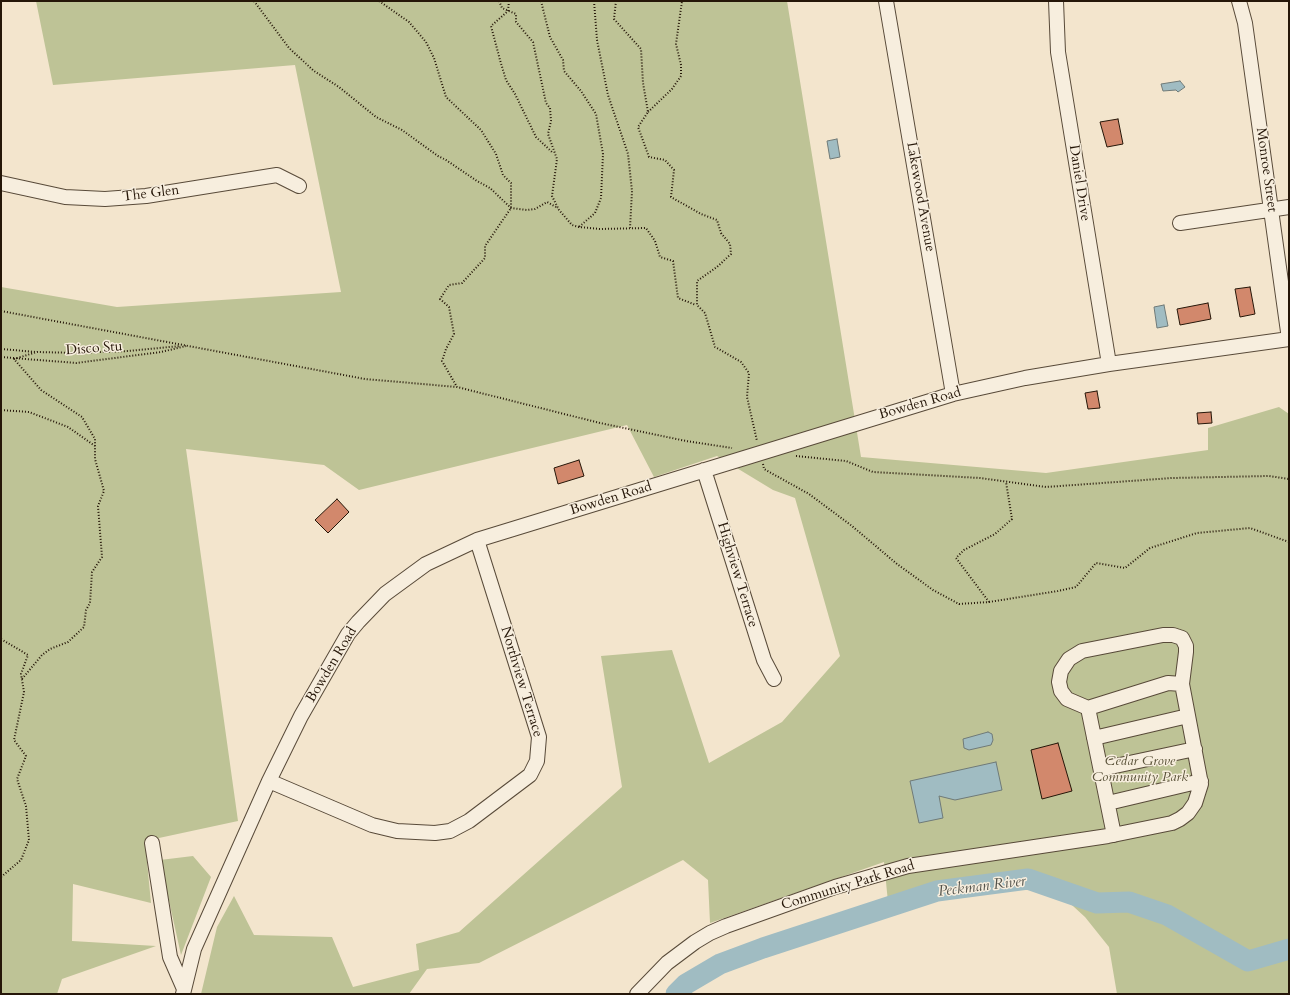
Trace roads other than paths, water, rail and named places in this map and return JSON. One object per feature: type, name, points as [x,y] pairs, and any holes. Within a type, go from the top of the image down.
[{"type":"street","name":"Lakewood Avenue","points":[[886,1],[953,394]]},
{"type":"street","name":"Daniel Drive","points":[[1056,1],[1058,52],[1109,364]]},
{"type":"street","name":"Monroe Street","points":[[1239,1],[1245,23],[1289,339]]},
{"type":"street","name":"The Glen","points":[[1,183],[65,197],[105,199],[146,196],[277,175],[298,186]]},
{"type":"street","points":[[1180,223],[1289,207]]},
{"type":"street","name":"Bowden Road","points":[[183,992],[194,949],[268,781],[301,716],[348,634],[385,594],[412,573],[443,555],[477,540],[953,394],[1025,378],[1109,364],[1289,339]]},
{"type":"street","name":"Highview Terrace","points":[[704,470],[764,660],[774,679]]},
{"type":"street","name":"Northview Terrace","points":[[268,781],[372,825],[398,831],[435,833],[450,831],[469,821],[530,774],[539,753],[539,737],[477,540]]},
{"type":"street","points":[[1108,803],[1201,781],[1182,684],[1186,646],[1182,638],[1173,635],[1163,636],[1082,651],[1069,659],[1062,671],[1059,682],[1061,691],[1067,699],[1088,708],[1168,683],[1182,684]]},
{"type":"street","points":[[1088,708],[1108,803],[1111,835]]},
{"type":"street","points":[[1094,738],[1188,716]]},
{"type":"street","points":[[1101,769],[1195,748]]},
{"type":"street","name":"Community Park Road","points":[[637,994],[667,963],[686,948],[710,933],[726,926],[835,887],[908,866],[1111,835],[1172,823],[1180,820],[1188,813],[1195,803],[1201,781]]},
{"type":"street","points":[[152,843],[170,957],[183,992]]},
{"type":"water","points":[[1180,81],[1185,87],[1178,92],[1176,90],[1163,91],[1161,84]]},
{"type":"water","points":[[837,139],[840,157],[830,159],[827,141]]},
{"type":"water","points":[[1164,305],[1168,326],[1157,328],[1154,307]]},
{"type":"water","points":[[988,732],[992,734],[993,740],[991,745],[969,750],[964,748],[963,739]]},
{"type":"water","points":[[996,762],[1002,790],[955,800],[939,796],[943,818],[919,823],[910,781]]},
{"type":"waterway","name":"Peckman River","points":[[676,994],[686,984],[720,964],[763,948],[937,891],[1028,879],[1097,903],[1129,902],[1167,915],[1248,961],[1289,949]]},
{"type":"park label","name":"Cedar Grove Community Park","points":[[1140,770]]}]
